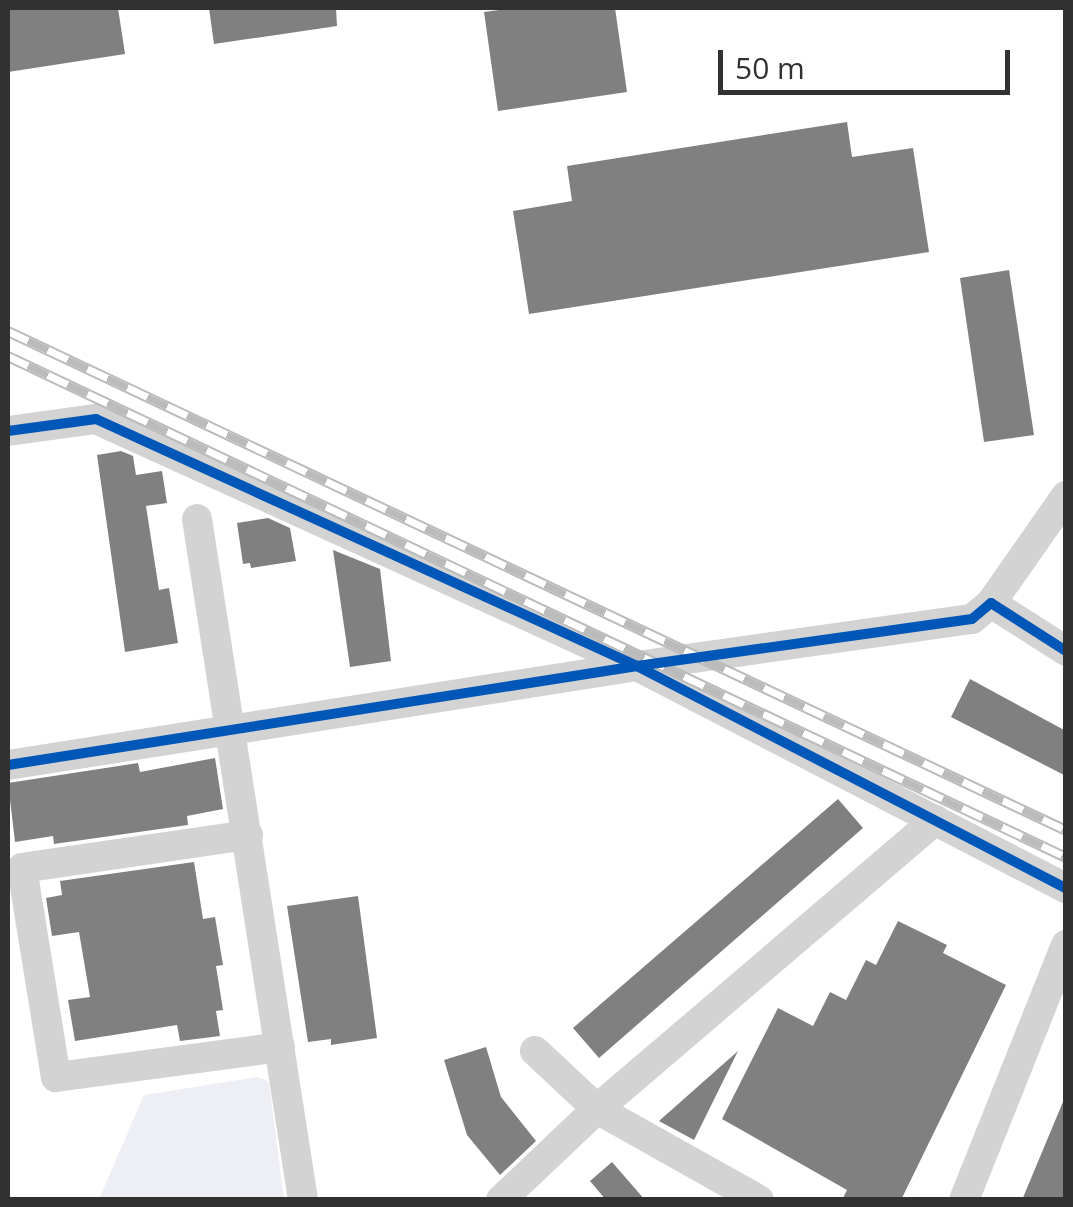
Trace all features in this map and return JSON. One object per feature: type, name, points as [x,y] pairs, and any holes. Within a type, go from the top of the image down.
[{"type":"street","points":[[8,431],[96,419],[638,666],[1066,888]]},
{"type":"street","points":[[8,766],[638,666],[972,619],[991,603],[1066,496]]},
{"type":"street","points":[[197,518],[303,1200]]},
{"type":"street","points":[[991,603],[1066,650]]},
{"type":"street","points":[[501,1200],[597,1110],[935,820]]},
{"type":"street","points":[[248,835],[22,868],[56,1077],[280,1047]]},
{"type":"street","points":[[964,1200],[1066,945]]},
{"type":"street","points":[[535,1051],[597,1110],[759,1200]]},
{"type":"shaded area","points":[[258,1077],[269,1082],[284,1199],[99,1199],[144,1095]]},
{"type":"building","points":[[8,8],[118,8],[125,54],[8,72]]},
{"type":"building","points":[[209,8],[336,8],[337,26],[214,44]]},
{"type":"building","points":[[514,8],[615,8],[627,92],[498,111],[484,12]]},
{"type":"building","points":[[847,122],[852,157],[913,148],[929,252],[529,314],[513,211],[572,201],[567,166]]},
{"type":"building","points":[[1009,270],[1034,435],[984,442],[960,278]]},
{"type":"building","points":[[121,451],[133,456],[136,475],[162,471],[167,503],[146,506],[159,590],[169,588],[178,643],[125,652],[97,455]]},
{"type":"building","points":[[268,518],[290,528],[296,561],[251,568],[250,563],[243,564],[237,523]]},
{"type":"building","points":[[333,550],[380,569],[391,661],[350,667]]},
{"type":"building","points":[[970,679],[1066,731],[1066,776],[951,717]]},
{"type":"building","points":[[215,758],[223,809],[187,816],[188,825],[54,844],[53,836],[15,842],[8,783],[138,763],[140,772]]},
{"type":"building","points":[[838,799],[863,828],[599,1058],[573,1028]]},
{"type":"building","points":[[194,862],[203,919],[215,917],[223,965],[216,966],[223,1010],[216,1011],[220,1036],[180,1041],[177,1025],[75,1041],[68,1000],[90,997],[79,932],[52,936],[46,898],[62,895],[60,881]]},
{"type":"building","points":[[358,896],[377,1038],[331,1045],[331,1039],[308,1042],[287,906]]},
{"type":"building","points":[[898,921],[947,945],[943,953],[1006,985],[901,1200],[842,1200],[847,1190],[722,1119],[778,1008],[813,1026],[830,992],[846,1000],[866,960],[876,965]]},
{"type":"building","points":[[486,1047],[501,1097],[536,1141],[500,1175],[467,1135],[444,1060]]},
{"type":"building","points":[[738,1051],[694,1140],[659,1121]]},
{"type":"building","points":[[1065,1097],[1066,1200],[1022,1200]]},
{"type":"building","points":[[612,1162],[645,1200],[606,1200],[590,1181]]},
{"type":"railway","points":[[8,331],[1066,830]]},
{"type":"railway","points":[[8,356],[1066,857]]},
{"type":"cycle path","points":[[8,431],[96,419],[637,666],[972,619],[991,603],[1066,651]]},
{"type":"cycle path","points":[[8,765],[637,666],[1066,888]]}]
